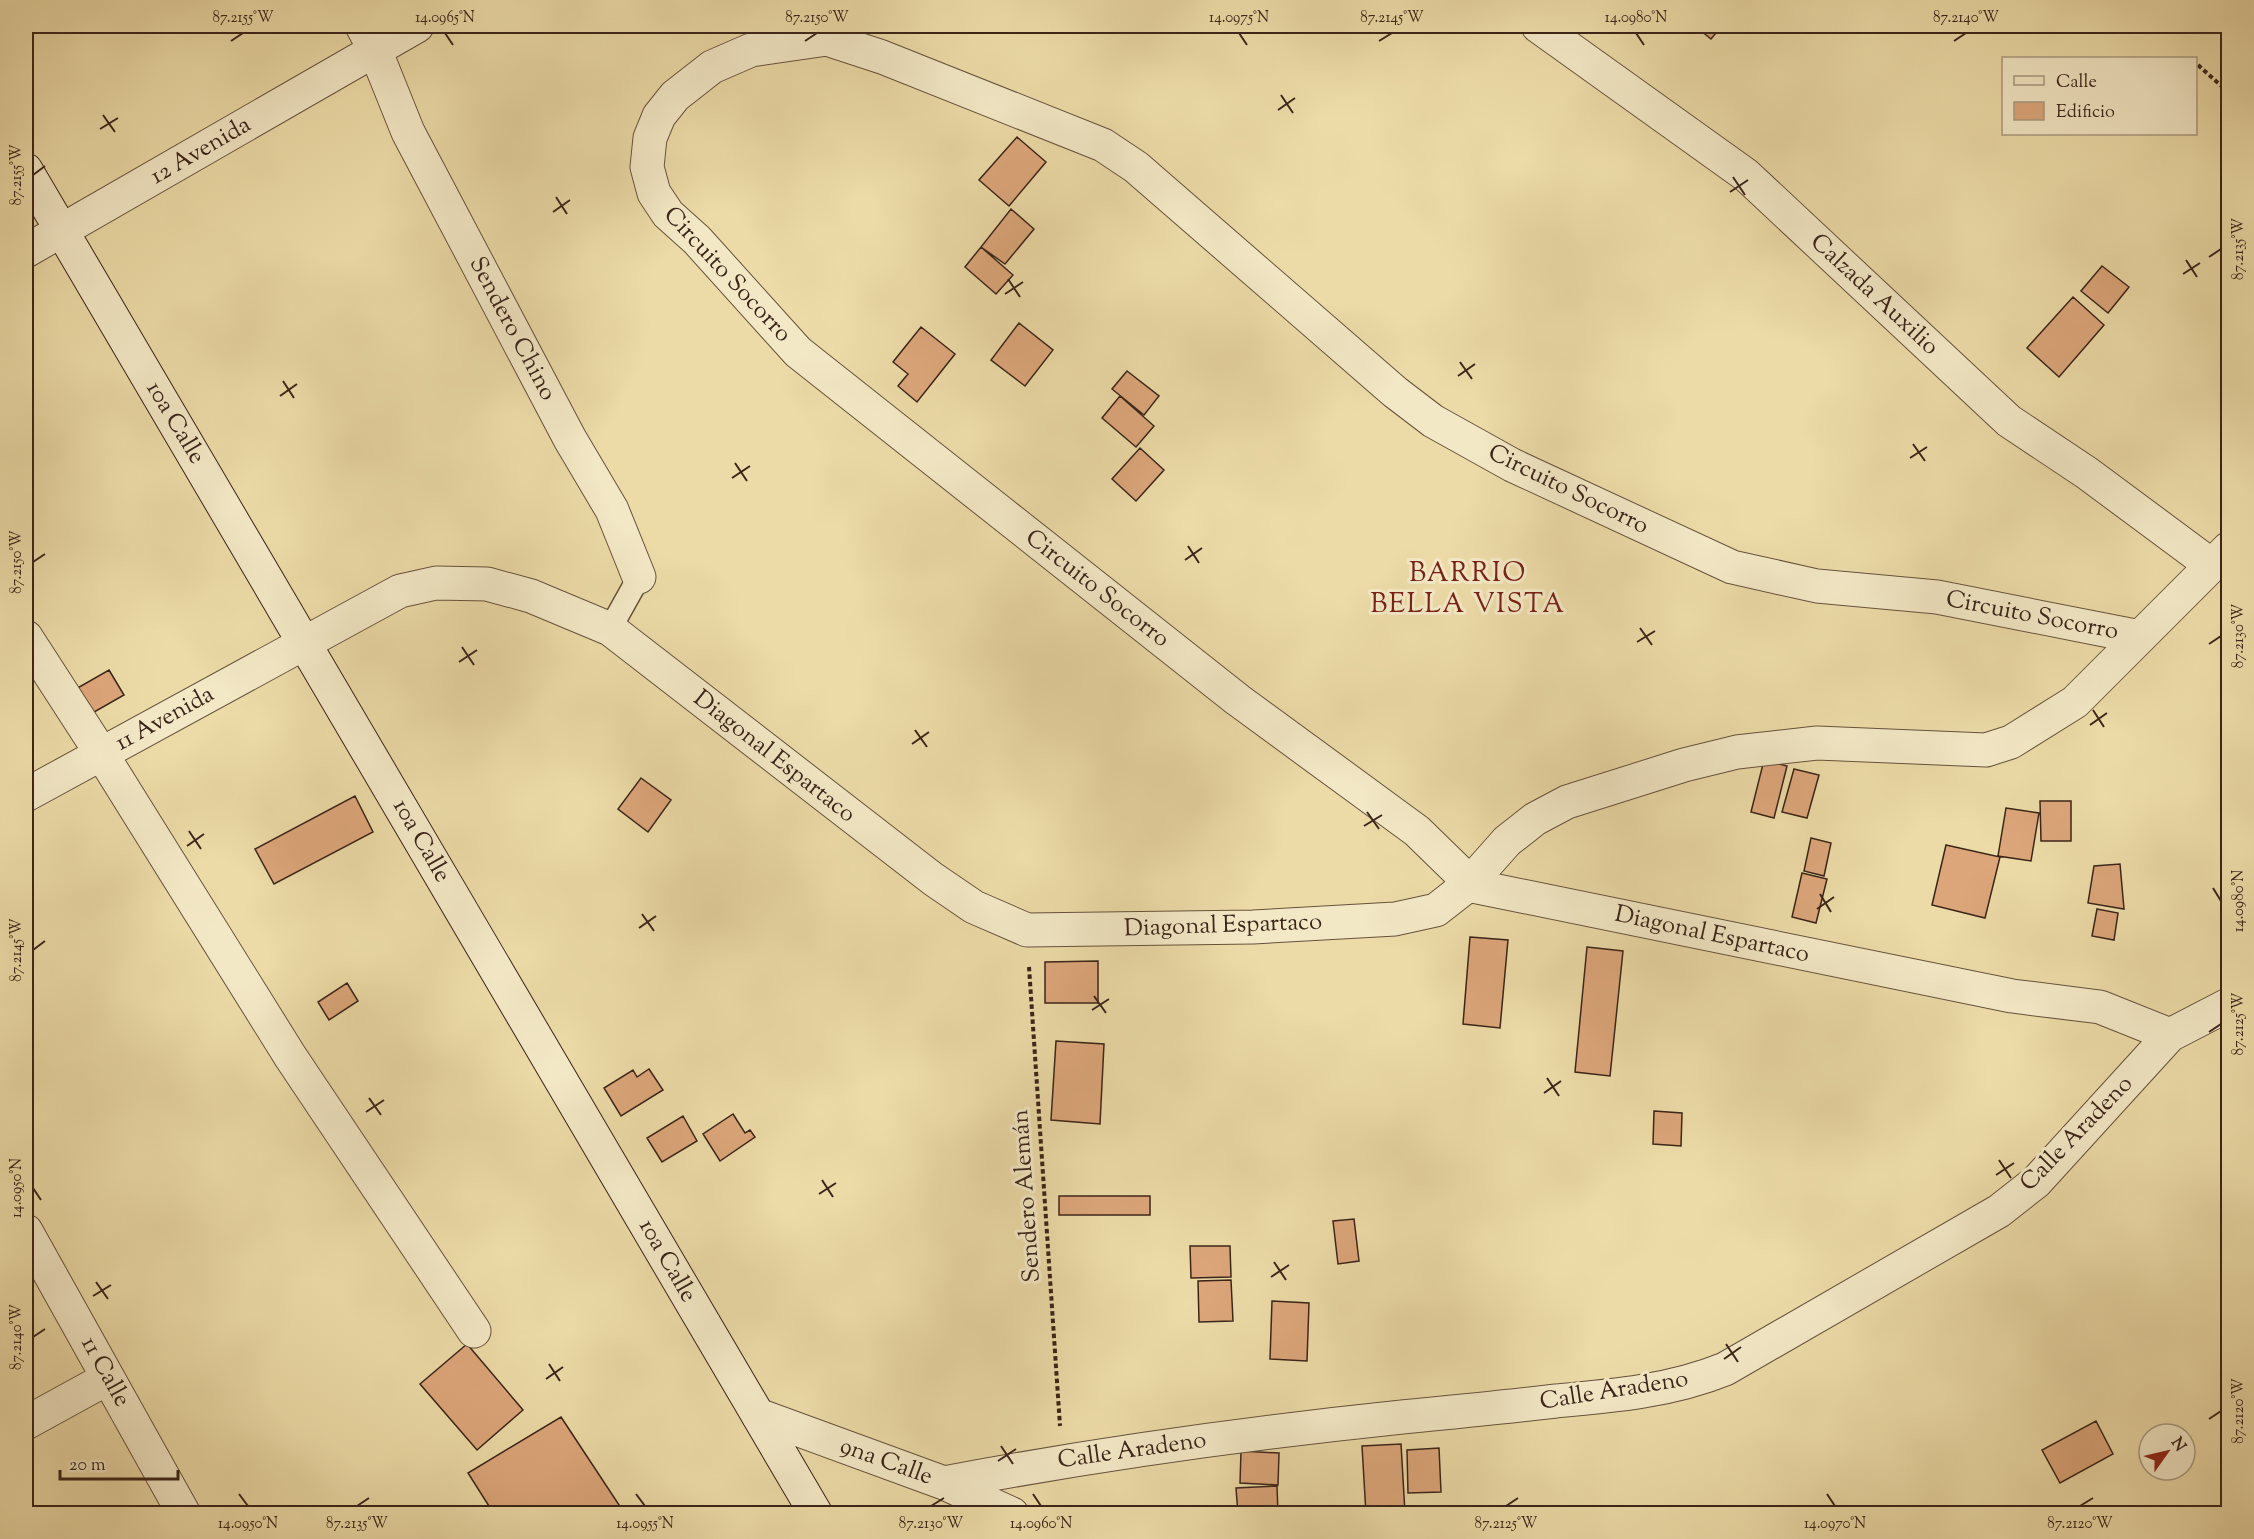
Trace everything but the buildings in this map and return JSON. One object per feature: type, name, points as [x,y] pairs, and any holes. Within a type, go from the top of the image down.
[{"type":"street","points":[[369,38],[417,26]]},
{"type":"street","name":"Calzada Auxilio","points":[[1538,26],[1746,175],[2009,421],[2220,557]]},
{"type":"street","name":"12 Avenida","points":[[26,251],[369,38]]},
{"type":"street","name":"Sendero Chino","points":[[369,38],[408,132],[570,439],[612,510],[639,577]]},
{"type":"street","name":"Circuito Socorro","points":[[2140,637],[1937,597],[1817,586],[1732,567],[1512,465],[1433,421],[1395,392],[1137,167],[1103,145],[882,57],[827,39],[752,50],[712,67],[675,96],[659,116],[650,138],[647,167],[654,193],[668,214],[697,240],[798,352],[1238,700],[1417,831],[1457,870],[1468,885],[1506,841],[1535,819],[1566,802],[1684,765],[1737,752],[1817,743],[1986,750],[2011,742],[2076,702],[2220,557]]},
{"type":"street","name":"10a Calle","points":[[26,170],[816,1514]]},
{"type":"street","name":"Diagonal Espartaco","points":[[304,642],[400,591],[436,583],[487,584],[531,596],[610,629],[933,879],[974,907],[1027,930],[1253,927],[1395,920],[1436,910],[1468,885],[1992,992],[2100,1007],[2170,1035]]},
{"type":"street","points":[[26,636],[290,1056],[474,1331]]},
{"type":"street","name":"11 Avenida","points":[[26,795],[304,642]]},
{"type":"street","points":[[2170,1035],[2229,1005]]},
{"type":"street","name":"Calle Aradeno","points":[[944,1483],[1062,1460],[1321,1425],[1608,1396],[1667,1387],[1707,1376],[1725,1369],[1999,1210],[2036,1182],[2170,1035]]},
{"type":"street","name":"11 Calle","points":[[26,1231],[184,1514]]},
{"type":"street","points":[[26,1423],[108,1378]]},
{"type":"street","name":"9na Calle","points":[[758,1415],[944,1483],[1012,1514]]},
{"type":"lane","name":"Sendero Chino","points":[[610,629],[639,577]]},
{"type":"path","points":[[2198,66],[2229,92]]},
{"type":"path","name":"Sendero Alemán","points":[[1027,930],[1062,1460]]},
{"type":"district","name":"BARRIO BELLA VISTA","points":[[1468,590]]}]
